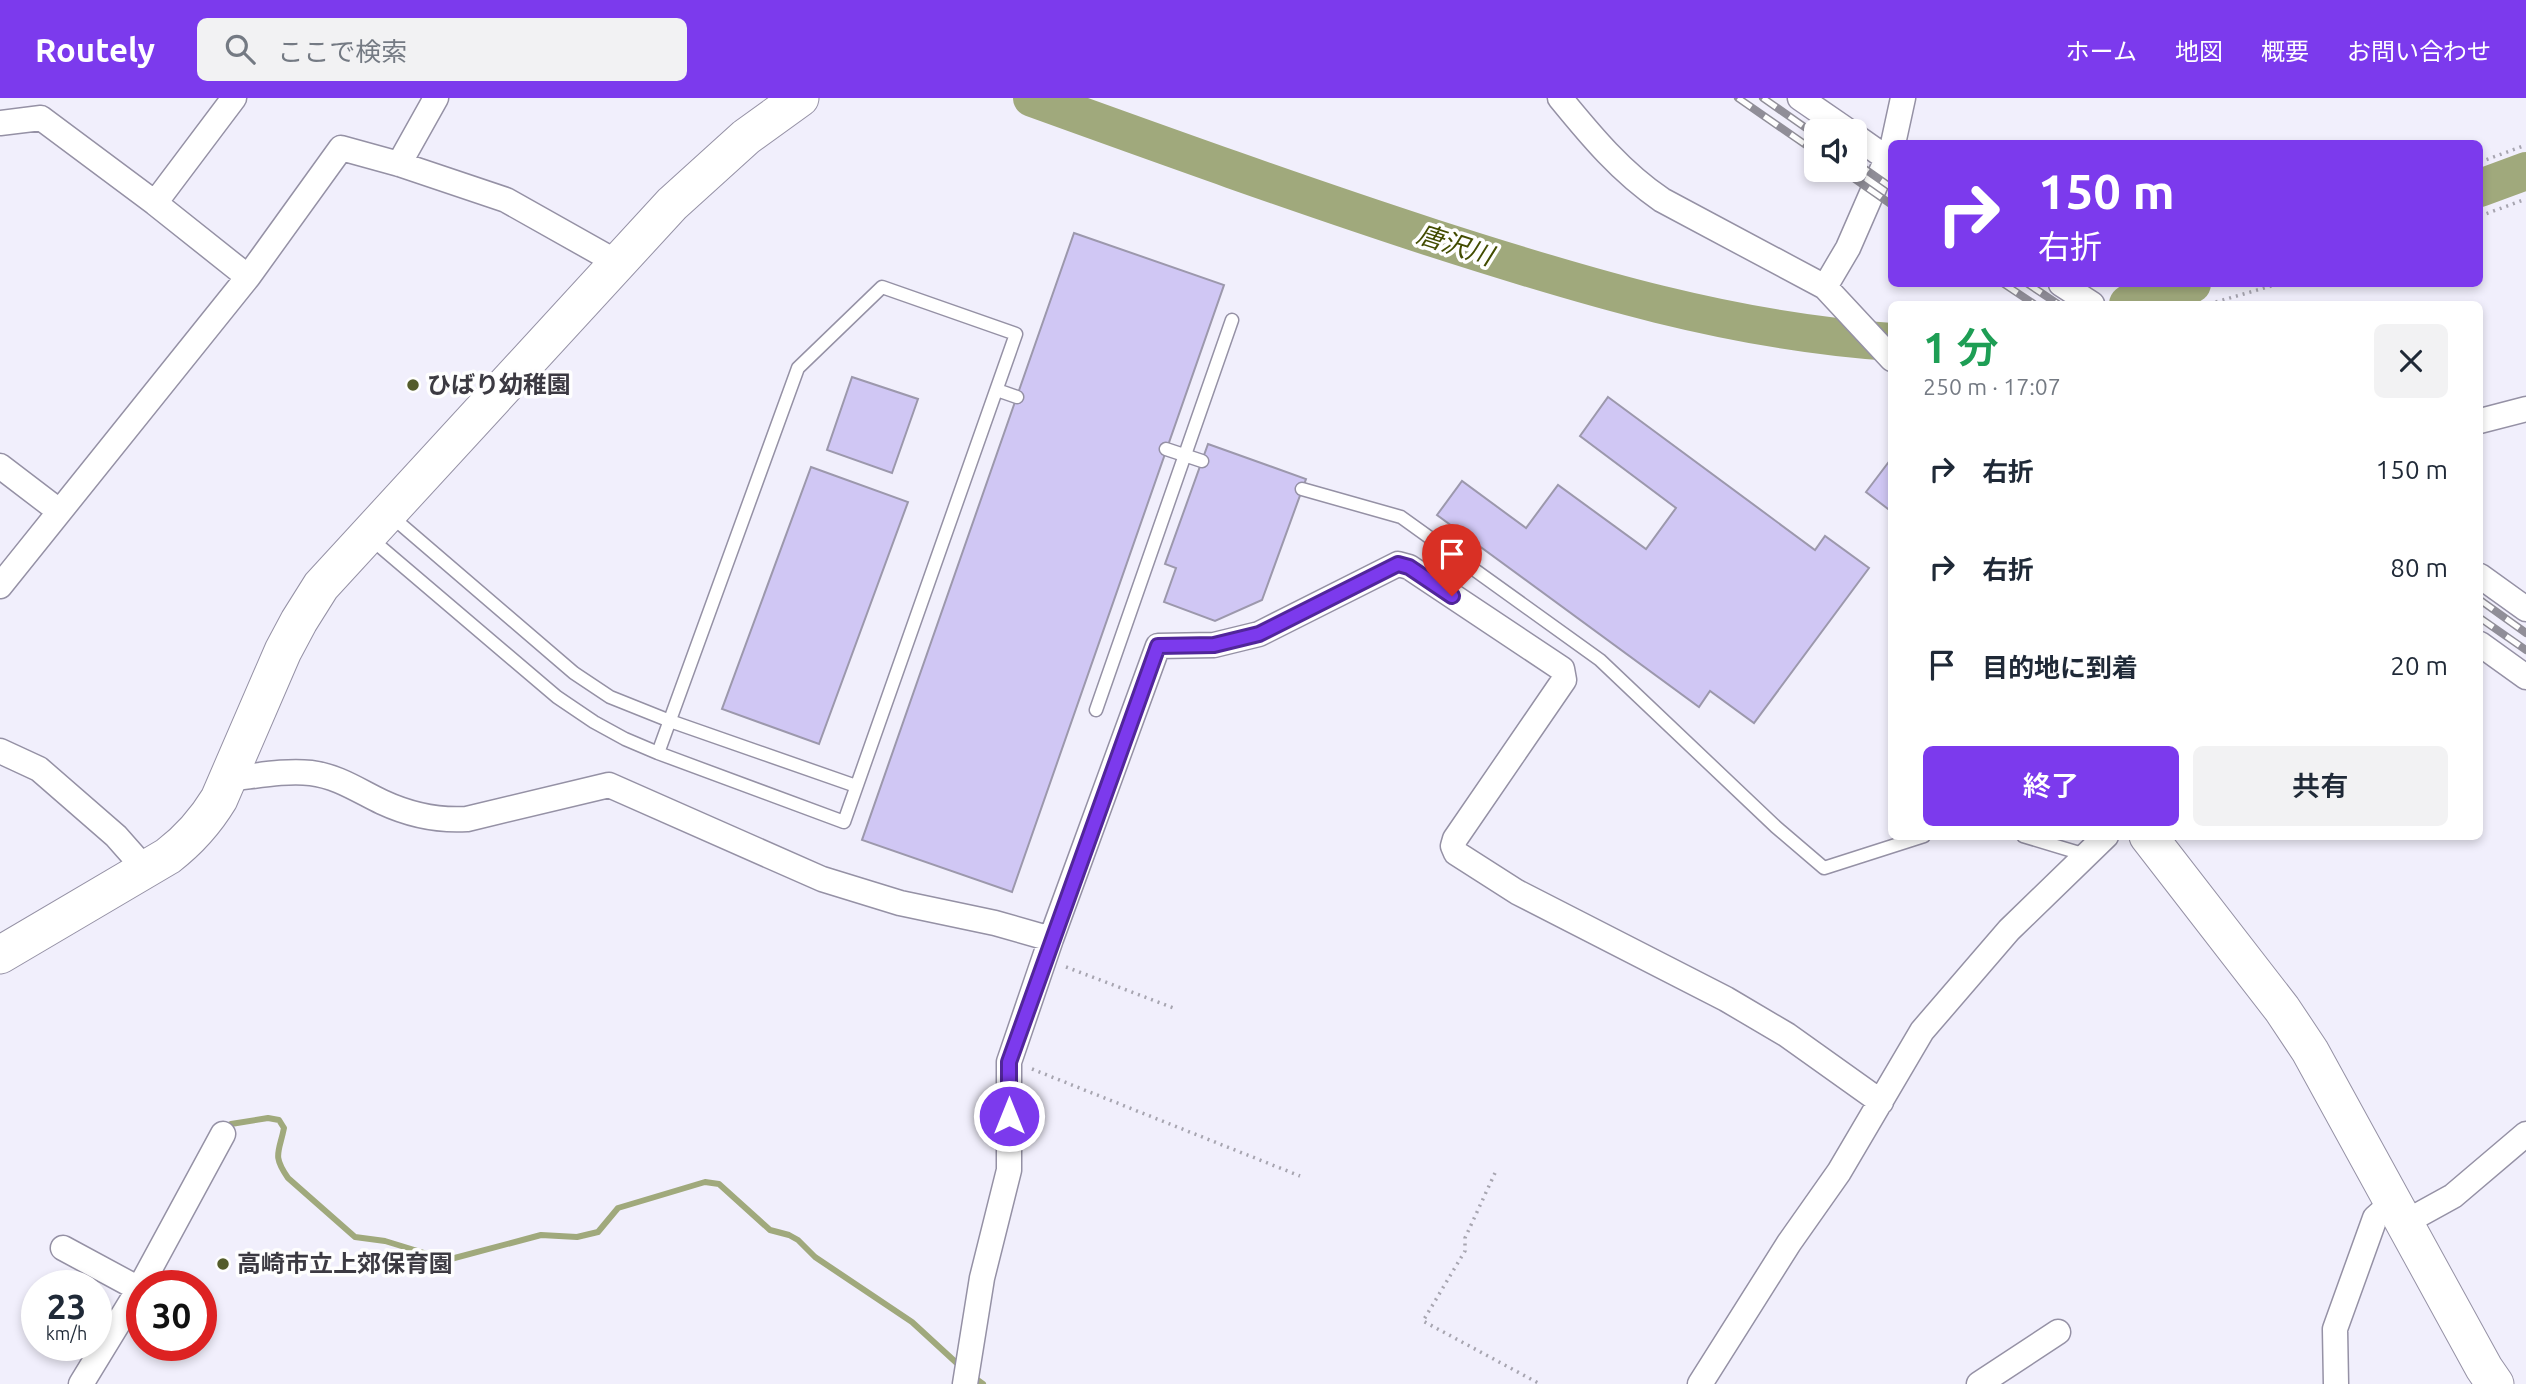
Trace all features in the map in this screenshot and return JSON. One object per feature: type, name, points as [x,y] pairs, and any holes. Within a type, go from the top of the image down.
[{"type":"street","points":[[155,203],[234,98]]},
{"type":"street","points":[[399,164],[436,98]]},
{"type":"street","points":[[0,955],[146,870],[190,839],[207,819],[229,779],[283,651],[321,586],[690,187],[746,137],[800,98]]},
{"type":"street","points":[[1560,98],[1591,137],[1637,183],[1662,200],[1825,287],[1888,355]]},
{"type":"street","points":[[1800,98],[1831,119]]},
{"type":"street","points":[[1894,140],[1903,98]]},
{"type":"street","points":[[0,122],[41,118],[155,203],[248,278]]},
{"type":"street","points":[[1867,142],[1888,152]]},
{"type":"street","points":[[0,586],[248,278],[341,148],[399,164],[506,200],[618,263]]},
{"type":"street","points":[[1825,287],[1848,248],[1888,160]]},
{"type":"street","points":[[2065,287],[2086,301]]},
{"type":"street","points":[[2483,420],[2526,409]]},
{"type":"street","points":[[0,466],[59,511]]},
{"type":"street","points":[[965,1384],[982,1278],[1009,1170],[1009,1062],[1158,646],[1214,645],[1259,634],[1398,564],[1409,567],[1562,669],[1564,680],[1455,839],[1453,846],[1456,853],[1517,892],[1726,999],[1787,1035],[1881,1102]]},
{"type":"street","points":[[2483,578],[2526,609]]},
{"type":"street","points":[[2483,646],[2526,677]]},
{"type":"street","points":[[0,751],[39,769],[116,836],[146,870]]},
{"type":"street","points":[[229,779],[312,773],[342,782],[402,811],[431,819],[447,820],[467,819],[609,785],[822,879],[900,903],[995,923],[1048,949]]},
{"type":"street","points":[[1700,1384],[1839,1172],[1922,1031],[2009,930],[2102,840]]},
{"type":"street","points":[[2151,840],[2282,1009],[2310,1051],[2495,1384]]},
{"type":"street","points":[[149,1270],[223,1134]]},
{"type":"street","points":[[2336,1384],[2335,1329],[2375,1218],[2453,1196],[2526,1134]]},
{"type":"street","points":[[63,1248],[126,1282]]},
{"type":"street","points":[[81,1384],[126,1310]]},
{"type":"street","points":[[1979,1384],[2058,1332]]},
{"type":"lane","points":[[377,525],[557,697],[615,733],[658,753],[844,822],[1017,334],[882,287],[798,368],[658,753]]},
{"type":"lane","points":[[1096,710],[1232,320]]},
{"type":"lane","points":[[997,390],[1017,397]]},
{"type":"lane","points":[[1166,449],[1202,461]]},
{"type":"lane","points":[[1302,489],[1401,517],[1600,660],[1776,827],[1824,868],[1912,840]]},
{"type":"lane","points":[[377,525],[610,697],[670,721],[856,786]]},
{"type":"lane","points":[[2036,840],[2087,855]]},
{"type":"path","points":[[2483,161],[2526,145]]},
{"type":"path","points":[[2483,215],[2526,199]]},
{"type":"path","points":[[2219,301],[2268,287]]},
{"type":"path","points":[[1048,949],[1176,1009]]},
{"type":"path","points":[[1009,1062],[1040,1071],[1300,1176]]},
{"type":"path","points":[[1495,1173],[1465,1238],[1465,1251],[1423,1321],[1540,1384]]},
{"type":"building","points":[[1074,233],[1224,285],[1012,892],[862,840]]},
{"type":"building","points":[[852,377],[918,399],[892,473],[827,450]]},
{"type":"building","points":[[1608,397],[1815,550],[1825,536],[1869,568],[1754,723],[1710,691],[1699,707],[1437,515],[1462,481],[1526,528],[1558,485],[1646,549],[1676,508],[1580,436]]},
{"type":"building","points":[[1208,444],[1306,479],[1262,600],[1215,621],[1164,602],[1176,568],[1165,564]]},
{"type":"building","points":[[1888,463],[1888,509],[1866,492]]},
{"type":"building","points":[[811,467],[908,502],[819,744],[722,709]]},
{"type":"waterway","name":"唐沢川","points":[[1032,98],[1382,221],[1602,289],[1775,328],[1888,342]]},
{"type":"waterway","name":"唐沢川","points":[[2483,187],[2526,171]]},
{"type":"waterway","name":"唐沢川","points":[[2138,301],[2182,287]]},
{"type":"waterway","points":[[231,1124],[268,1118],[279,1120],[284,1128],[278,1159],[288,1178],[355,1237],[385,1241],[447,1260],[541,1235],[577,1237],[598,1232],[618,1208],[705,1182],[719,1184],[770,1230],[798,1240],[815,1257],[912,1322],[961,1367]]},
{"type":"waterway","points":[[972,1376],[983,1384]]},
{"type":"railway","points":[[1738,98],[1804,144]]},
{"type":"railway","points":[[1763,98],[1804,127]]},
{"type":"railway","points":[[1867,170],[1888,185]]},
{"type":"railway","points":[[1859,182],[1888,202]]},
{"type":"railway","points":[[2008,287],[2030,301]]},
{"type":"railway","points":[[2032,287],[2054,301]]},
{"type":"railway","points":[[2483,602],[2526,633]]},
{"type":"railway","points":[[2483,620],[2526,650]]},
{"type":"place","name":"ひばり幼稚園","points":[[413,385]]},
{"type":"place","name":"高崎市立上郊保育園","points":[[223,1264]]},
{"type":"route","points":[[1009,1116],[1009,1062],[1158,646],[1214,645],[1259,634],[1398,564],[1409,567],[1452,596]]}]
